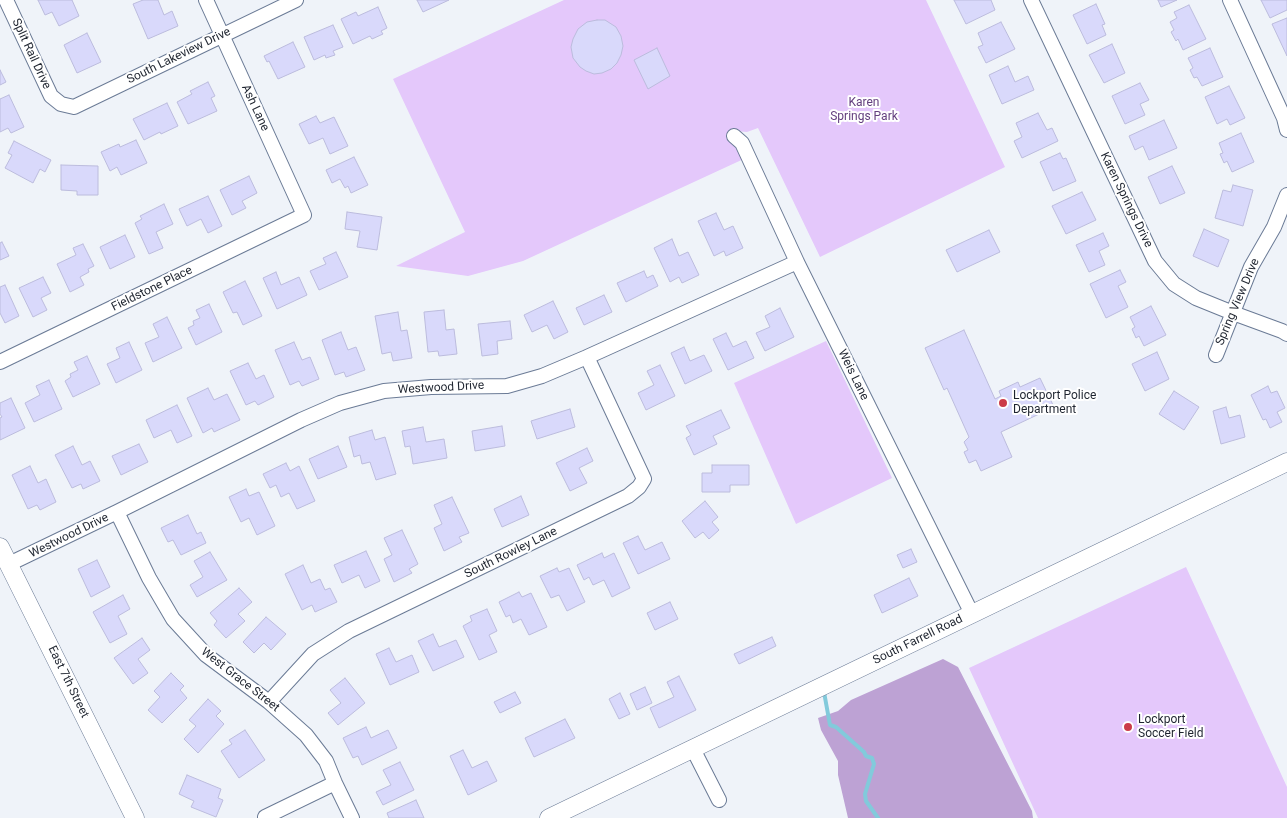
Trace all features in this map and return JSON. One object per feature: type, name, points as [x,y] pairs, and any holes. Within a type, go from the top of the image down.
[{"type":"street","name":"Split Rail Drive","points":[[6,0],[52,96],[61,104]]},
{"type":"street","name":"Ash Lane","points":[[206,0],[304,215]]},
{"type":"street","name":"South Lakeview Drive","points":[[61,104],[74,107],[296,0]]},
{"type":"street","name":"Karen Springs Drive","points":[[1031,0],[1155,261],[1174,284],[1196,298],[1287,334]]},
{"type":"street","points":[[1230,0],[1284,118],[1287,130]]},
{"type":"street","name":"Weis Lane","points":[[734,136],[742,144],[797,262],[972,614]]},
{"type":"street","name":"Spring View Drive","points":[[1216,355],[1251,267],[1274,228],[1287,195]]},
{"type":"street","name":"Fieldstone Place","points":[[0,362],[304,215]]},
{"type":"street","name":"Westwood Drive","points":[[9,564],[301,420],[340,403],[384,391],[430,387],[507,386],[542,376],[797,262]]},
{"type":"street","name":"South Rowley Lane","points":[[269,702],[313,654],[349,631],[628,496],[639,488],[644,479],[586,357]]},
{"type":"street","name":"South Farrell Road","points":[[549,818],[1287,462]]},
{"type":"street","name":"West Grace Street","points":[[117,512],[149,578],[173,619],[206,655],[269,702],[316,746],[326,761],[352,818]]},
{"type":"street","name":"East 7th Street","points":[[0,547],[135,818]]},
{"type":"street","points":[[693,749],[719,800]]},
{"type":"street","points":[[265,816],[335,782]]},
{"type":"green space","name":"Karen Springs Park","points":[[564,0],[926,0],[1005,167],[820,257],[758,128],[747,132],[736,131],[748,157],[523,261],[468,276],[396,266],[465,232],[393,79]]},
{"type":"green space","points":[[826,341],[892,478],[796,524],[734,383]]},
{"type":"green space","name":"Lockport Soccer Field","points":[[1186,567],[1287,787],[1287,818],[1038,818],[969,668]]},
{"type":"shaded area","points":[[943,659],[958,667],[1032,811],[1033,818],[848,818],[838,775],[838,761],[821,730],[818,718],[838,711],[851,700]]},
{"type":"building","points":[[38,0],[72,0],[79,16],[59,26],[52,12],[45,15]]},
{"type":"building","points":[[143,0],[158,0],[164,15],[172,11],[178,26],[148,39],[133,4]]},
{"type":"building","points":[[417,0],[449,0],[423,12]]},
{"type":"building","points":[[954,0],[991,0],[995,10],[966,24]]},
{"type":"building","points":[[1158,0],[1177,0],[1161,7]]},
{"type":"building","points":[[1261,0],[1287,0],[1287,10],[1270,18]]},
{"type":"building","points":[[1096,4],[1105,24],[1102,25],[1106,35],[1087,44],[1073,15]]},
{"type":"building","points":[[1189,5],[1206,39],[1183,50],[1178,39],[1176,41],[1171,32],[1174,30],[1170,22],[1177,18],[1174,12]]},
{"type":"building","points":[[378,7],[387,28],[381,31],[383,34],[372,39],[370,36],[353,44],[341,19],[356,12],[358,16]]},
{"type":"building","points":[[1287,18],[1287,56],[1272,24]]},
{"type":"building","points":[[605,20],[616,27],[621,36],[623,46],[617,63],[611,69],[594,74],[580,67],[573,58],[571,47],[578,29],[587,22]]},
{"type":"building","points":[[1001,22],[1015,49],[986,63],[978,47],[983,45],[978,33]]},
{"type":"building","points":[[333,25],[343,47],[333,51],[335,55],[326,58],[325,55],[314,60],[304,37]]},
{"type":"building","points":[[87,33],[101,62],[77,73],[64,45]]},
{"type":"building","points":[[293,42],[305,67],[278,79],[269,61],[267,62],[264,56]]},
{"type":"building","points":[[1112,44],[1125,73],[1104,83],[1089,55]]},
{"type":"building","points":[[657,48],[670,76],[648,89],[634,60]]},
{"type":"building","points":[[1210,48],[1223,77],[1202,86],[1197,77],[1194,78],[1190,70],[1193,68],[1188,58]]},
{"type":"building","points":[[1008,66],[1015,82],[1028,76],[1034,90],[1002,104],[989,75]]},
{"type":"building","points":[[0,70],[6,82],[0,85]]},
{"type":"building","points":[[208,82],[215,96],[211,98],[217,111],[188,124],[177,102],[192,94],[190,91]]},
{"type":"building","points":[[1140,83],[1149,100],[1140,104],[1145,115],[1125,124],[1112,96]]},
{"type":"building","points":[[1229,86],[1245,118],[1230,125],[1227,119],[1217,124],[1205,97]]},
{"type":"building","points":[[9,95],[24,127],[11,133],[8,128],[0,132],[0,99]]},
{"type":"building","points":[[167,103],[178,126],[144,140],[133,119]]},
{"type":"building","points":[[1038,113],[1047,130],[1052,128],[1058,141],[1022,158],[1014,141],[1022,137],[1016,123]]},
{"type":"building","points":[[316,116],[320,123],[334,117],[348,146],[330,154],[323,138],[309,144],[299,124]]},
{"type":"building","points":[[1164,120],[1177,148],[1149,160],[1143,146],[1135,150],[1129,136]]},
{"type":"building","points":[[1241,133],[1254,162],[1232,172],[1227,161],[1224,163],[1220,154],[1223,153],[1219,143]]},
{"type":"building","points":[[136,140],[147,163],[121,175],[117,167],[110,171],[101,152],[119,144],[120,147]]},
{"type":"building","points":[[14,141],[51,160],[45,172],[40,169],[33,183],[5,168],[12,155],[8,153]]},
{"type":"building","points":[[1060,153],[1063,159],[1066,158],[1076,181],[1053,191],[1040,162]]},
{"type":"building","points":[[354,157],[368,185],[351,193],[348,186],[345,188],[340,179],[332,183],[326,170]]},
{"type":"building","points":[[61,165],[98,166],[98,195],[77,195],[77,191],[61,190]]},
{"type":"building","points":[[1172,166],[1185,193],[1160,204],[1148,177]]},
{"type":"building","points":[[249,176],[257,193],[242,201],[246,208],[232,215],[220,190]]},
{"type":"building","points":[[1233,185],[1253,190],[1243,226],[1215,218],[1223,190],[1231,192]]},
{"type":"building","points":[[1082,192],[1096,220],[1066,234],[1052,206]]},
{"type":"building","points":[[208,196],[222,226],[208,233],[201,219],[187,226],[179,209]]},
{"type":"building","points":[[164,204],[173,224],[156,232],[163,248],[149,254],[135,223],[142,219],[140,216]]},
{"type":"building","points":[[347,212],[382,217],[377,250],[357,247],[360,231],[345,229]]},
{"type":"building","points":[[716,213],[724,230],[733,226],[743,248],[726,256],[724,251],[714,256],[698,221]]},
{"type":"building","points":[[1204,229],[1229,240],[1218,267],[1193,256]]},
{"type":"building","points":[[989,230],[1000,252],[957,272],[946,250]]},
{"type":"building","points":[[1103,233],[1109,246],[1099,251],[1105,265],[1089,272],[1076,245]]},
{"type":"building","points":[[125,235],[135,257],[110,269],[100,247]]},
{"type":"building","points":[[672,239],[679,256],[688,252],[699,275],[682,283],[679,277],[670,282],[654,248]]},
{"type":"building","points":[[2,242],[9,256],[0,260],[0,243]]},
{"type":"building","points":[[83,244],[94,266],[88,269],[89,272],[80,277],[84,285],[70,292],[57,264],[76,255],[73,248]]},
{"type":"building","points":[[336,252],[348,277],[319,290],[310,271],[326,264],[323,258]]},
{"type":"building","points":[[1120,270],[1126,282],[1118,286],[1128,307],[1106,318],[1090,284]]},
{"type":"building","points":[[644,271],[647,278],[653,275],[658,286],[626,302],[617,283]]},
{"type":"building","points":[[276,272],[281,285],[299,277],[307,295],[277,309],[263,278]]},
{"type":"building","points":[[43,277],[51,293],[41,298],[47,310],[33,317],[19,288]]},
{"type":"building","points":[[245,281],[262,316],[243,325],[237,312],[233,313],[223,292]]},
{"type":"building","points":[[5,285],[19,316],[5,323],[0,313],[0,287]]},
{"type":"building","points":[[604,295],[612,312],[584,325],[576,308]]},
{"type":"building","points":[[553,301],[568,332],[554,339],[547,325],[532,332],[524,315]]},
{"type":"building","points":[[209,304],[222,332],[196,345],[188,328],[194,325],[193,321],[200,318],[196,310]]},
{"type":"building","points":[[1151,306],[1166,335],[1144,346],[1139,336],[1136,338],[1132,329],[1135,327],[1130,317]]},
{"type":"building","points":[[780,308],[794,337],[765,351],[756,333],[770,327],[765,316]]},
{"type":"building","points":[[444,310],[446,330],[454,329],[457,354],[439,356],[438,351],[428,352],[424,312]]},
{"type":"building","points":[[398,312],[401,331],[407,330],[412,358],[393,361],[391,352],[382,354],[375,316]]},
{"type":"building","points":[[167,317],[182,348],[153,362],[145,343],[159,337],[153,324]]},
{"type":"building","points":[[510,321],[512,339],[497,341],[498,354],[482,356],[478,324]]},
{"type":"building","name":"Lockport Police Department","points":[[964,330],[995,399],[1001,396],[999,391],[1018,382],[1020,387],[1040,378],[1054,407],[1001,432],[1012,457],[981,471],[976,460],[969,463],[964,452],[968,450],[964,442],[969,437],[947,388],[944,390],[925,348]]},
{"type":"building","points":[[341,332],[348,350],[356,347],[365,370],[346,377],[344,372],[335,375],[322,340]]},
{"type":"building","points":[[726,333],[733,347],[746,341],[754,358],[728,370],[713,339]]},
{"type":"building","points":[[129,342],[142,370],[116,383],[107,364],[120,358],[116,348]]},
{"type":"building","points":[[294,342],[302,360],[310,357],[319,379],[302,386],[299,381],[290,385],[275,350]]},
{"type":"building","points":[[684,347],[690,361],[704,355],[712,371],[685,384],[671,353]]},
{"type":"building","points":[[1157,352],[1169,379],[1145,391],[1132,364]]},
{"type":"building","points":[[87,356],[100,384],[73,397],[65,381],[71,377],[70,374],[78,370],[74,362]]},
{"type":"building","points":[[248,363],[256,379],[264,375],[274,397],[258,405],[255,401],[246,405],[230,371]]},
{"type":"building","points":[[660,365],[675,396],[646,410],[638,393],[654,385],[647,371]]},
{"type":"building","points":[[49,380],[62,409],[34,422],[25,403],[40,395],[36,386]]},
{"type":"building","points":[[1268,386],[1271,393],[1277,391],[1285,408],[1277,412],[1282,422],[1270,428],[1266,419],[1263,420],[1251,395]]},
{"type":"building","points":[[208,388],[214,400],[227,394],[240,420],[214,432],[212,428],[203,433],[187,398]]},
{"type":"building","points":[[1174,391],[1199,407],[1184,430],[1159,414]]},
{"type":"building","points":[[11,398],[25,428],[0,440],[0,418],[2,417],[0,414],[0,403]]},
{"type":"building","points":[[177,405],[192,436],[177,443],[171,430],[154,438],[146,420]]},
{"type":"building","points":[[1226,407],[1229,418],[1240,415],[1245,437],[1221,444],[1213,411]]},
{"type":"building","points":[[570,409],[575,427],[537,439],[531,421]]},
{"type":"building","points":[[721,410],[730,428],[713,436],[717,444],[694,455],[686,438],[691,435],[686,426]]},
{"type":"building","points":[[502,426],[505,446],[475,451],[472,431]]},
{"type":"building","points":[[423,427],[426,442],[444,439],[447,458],[413,464],[410,446],[405,447],[402,431]]},
{"type":"building","points":[[372,430],[375,440],[385,437],[396,474],[376,480],[370,462],[362,464],[360,455],[354,457],[349,437]]},
{"type":"building","points":[[139,444],[148,462],[121,475],[112,456]]},
{"type":"building","points":[[73,446],[82,465],[90,461],[100,481],[83,489],[81,484],[72,488],[55,455]]},
{"type":"building","points":[[338,446],[347,467],[318,479],[309,459]]},
{"type":"building","points":[[587,448],[593,461],[579,468],[587,483],[570,491],[556,463]]},
{"type":"building","points":[[286,463],[290,471],[299,466],[315,501],[297,509],[289,493],[281,497],[276,485],[270,488],[263,474]]},
{"type":"building","points":[[712,465],[749,465],[749,485],[730,485],[730,492],[702,492],[702,473],[712,473]]},
{"type":"building","points":[[30,466],[38,483],[46,479],[56,502],[40,510],[37,505],[28,509],[12,475]]},
{"type":"building","points":[[246,489],[249,496],[259,492],[275,526],[257,535],[249,518],[241,522],[229,497]]},
{"type":"building","points":[[521,496],[529,515],[502,527],[494,509]]},
{"type":"building","points":[[452,497],[469,533],[459,537],[462,542],[444,551],[434,528],[442,524],[434,505]]},
{"type":"building","points":[[705,501],[718,517],[712,522],[719,530],[709,539],[703,532],[695,538],[682,521]]},
{"type":"building","points":[[188,515],[197,534],[201,532],[206,543],[181,555],[173,540],[168,542],[161,528]]},
{"type":"building","points":[[402,530],[418,564],[409,569],[412,573],[394,582],[384,559],[392,555],[384,538]]},
{"type":"building","points":[[638,536],[645,550],[662,542],[670,559],[638,574],[623,543]]},
{"type":"building","points":[[911,549],[917,562],[903,568],[897,555]]},
{"type":"building","points":[[366,551],[380,581],[365,588],[359,575],[342,583],[334,565]]},
{"type":"building","points":[[210,552],[227,580],[197,597],[190,585],[203,577],[194,561]]},
{"type":"building","points":[[602,553],[604,558],[614,553],[630,588],[612,597],[604,580],[593,585],[589,577],[584,580],[577,565]]},
{"type":"building","points":[[97,560],[110,587],[91,597],[78,569]]},
{"type":"building","points":[[303,565],[311,583],[320,579],[325,590],[330,588],[337,602],[315,612],[312,605],[302,610],[285,574]]},
{"type":"building","points":[[557,568],[559,572],[569,568],[585,602],[567,611],[559,595],[551,598],[540,576]]},
{"type":"building","points":[[909,578],[918,596],[882,613],[874,595]]},
{"type":"building","points":[[239,588],[252,602],[238,614],[245,621],[226,638],[214,625],[217,621],[210,613]]},
{"type":"building","points":[[519,592],[522,597],[531,593],[547,627],[529,635],[521,619],[513,623],[510,615],[506,617],[499,602]]},
{"type":"building","points":[[123,595],[130,609],[118,616],[127,634],[110,643],[93,612]]},
{"type":"building","points":[[670,602],[678,619],[655,630],[647,613]]},
{"type":"building","points":[[487,609],[497,631],[489,635],[497,652],[479,660],[463,626],[472,621],[470,616]]},
{"type":"building","points":[[266,617],[286,634],[271,650],[264,643],[254,653],[243,642]]},
{"type":"building","points":[[433,634],[439,647],[456,640],[464,657],[433,671],[418,641]]},
{"type":"building","points":[[772,637],[776,646],[739,664],[734,654]]},
{"type":"building","points":[[142,638],[150,650],[138,659],[148,673],[133,684],[114,658]]},
{"type":"building","points":[[389,648],[396,662],[412,655],[419,672],[390,685],[376,654]]},
{"type":"building","points":[[171,673],[184,686],[180,690],[187,698],[162,723],[148,710],[160,697],[154,691]]},
{"type":"building","points":[[679,676],[696,710],[659,728],[650,708],[674,697],[667,682]]},
{"type":"building","points":[[345,678],[365,703],[338,725],[328,713],[341,703],[330,690]]},
{"type":"building","points":[[645,687],[652,703],[637,710],[630,694]]},
{"type":"building","points":[[515,692],[521,703],[500,713],[494,702]]},
{"type":"building","points":[[620,693],[630,714],[619,719],[609,699]]},
{"type":"building","points":[[208,699],[221,711],[216,716],[224,724],[198,753],[184,739],[196,726],[189,720]]},
{"type":"building","points":[[565,719],[575,738],[534,757],[525,738]]},
{"type":"building","points":[[366,727],[371,738],[388,730],[397,748],[362,765],[358,756],[353,758],[343,738]]},
{"type":"building","points":[[245,730],[265,760],[239,778],[221,751],[232,744],[229,740]]},
{"type":"building","points":[[463,750],[472,768],[487,761],[497,781],[468,795],[450,756]]},
{"type":"building","points":[[400,762],[414,790],[383,805],[376,792],[391,785],[383,770]]},
{"type":"building","points":[[187,775],[221,789],[218,798],[223,800],[216,817],[191,807],[194,801],[179,794]]},
{"type":"building","points":[[416,800],[424,818],[389,818],[387,813]]},
{"type":"waterway","points":[[824,692],[830,725],[836,727],[866,756],[872,758],[874,764],[865,794],[866,801],[878,818]]},
{"type":"place","name":"Lockport Police Department","points":[[1003,403]]},
{"type":"place","name":"Lockport Soccer Field","points":[[1128,727]]}]
